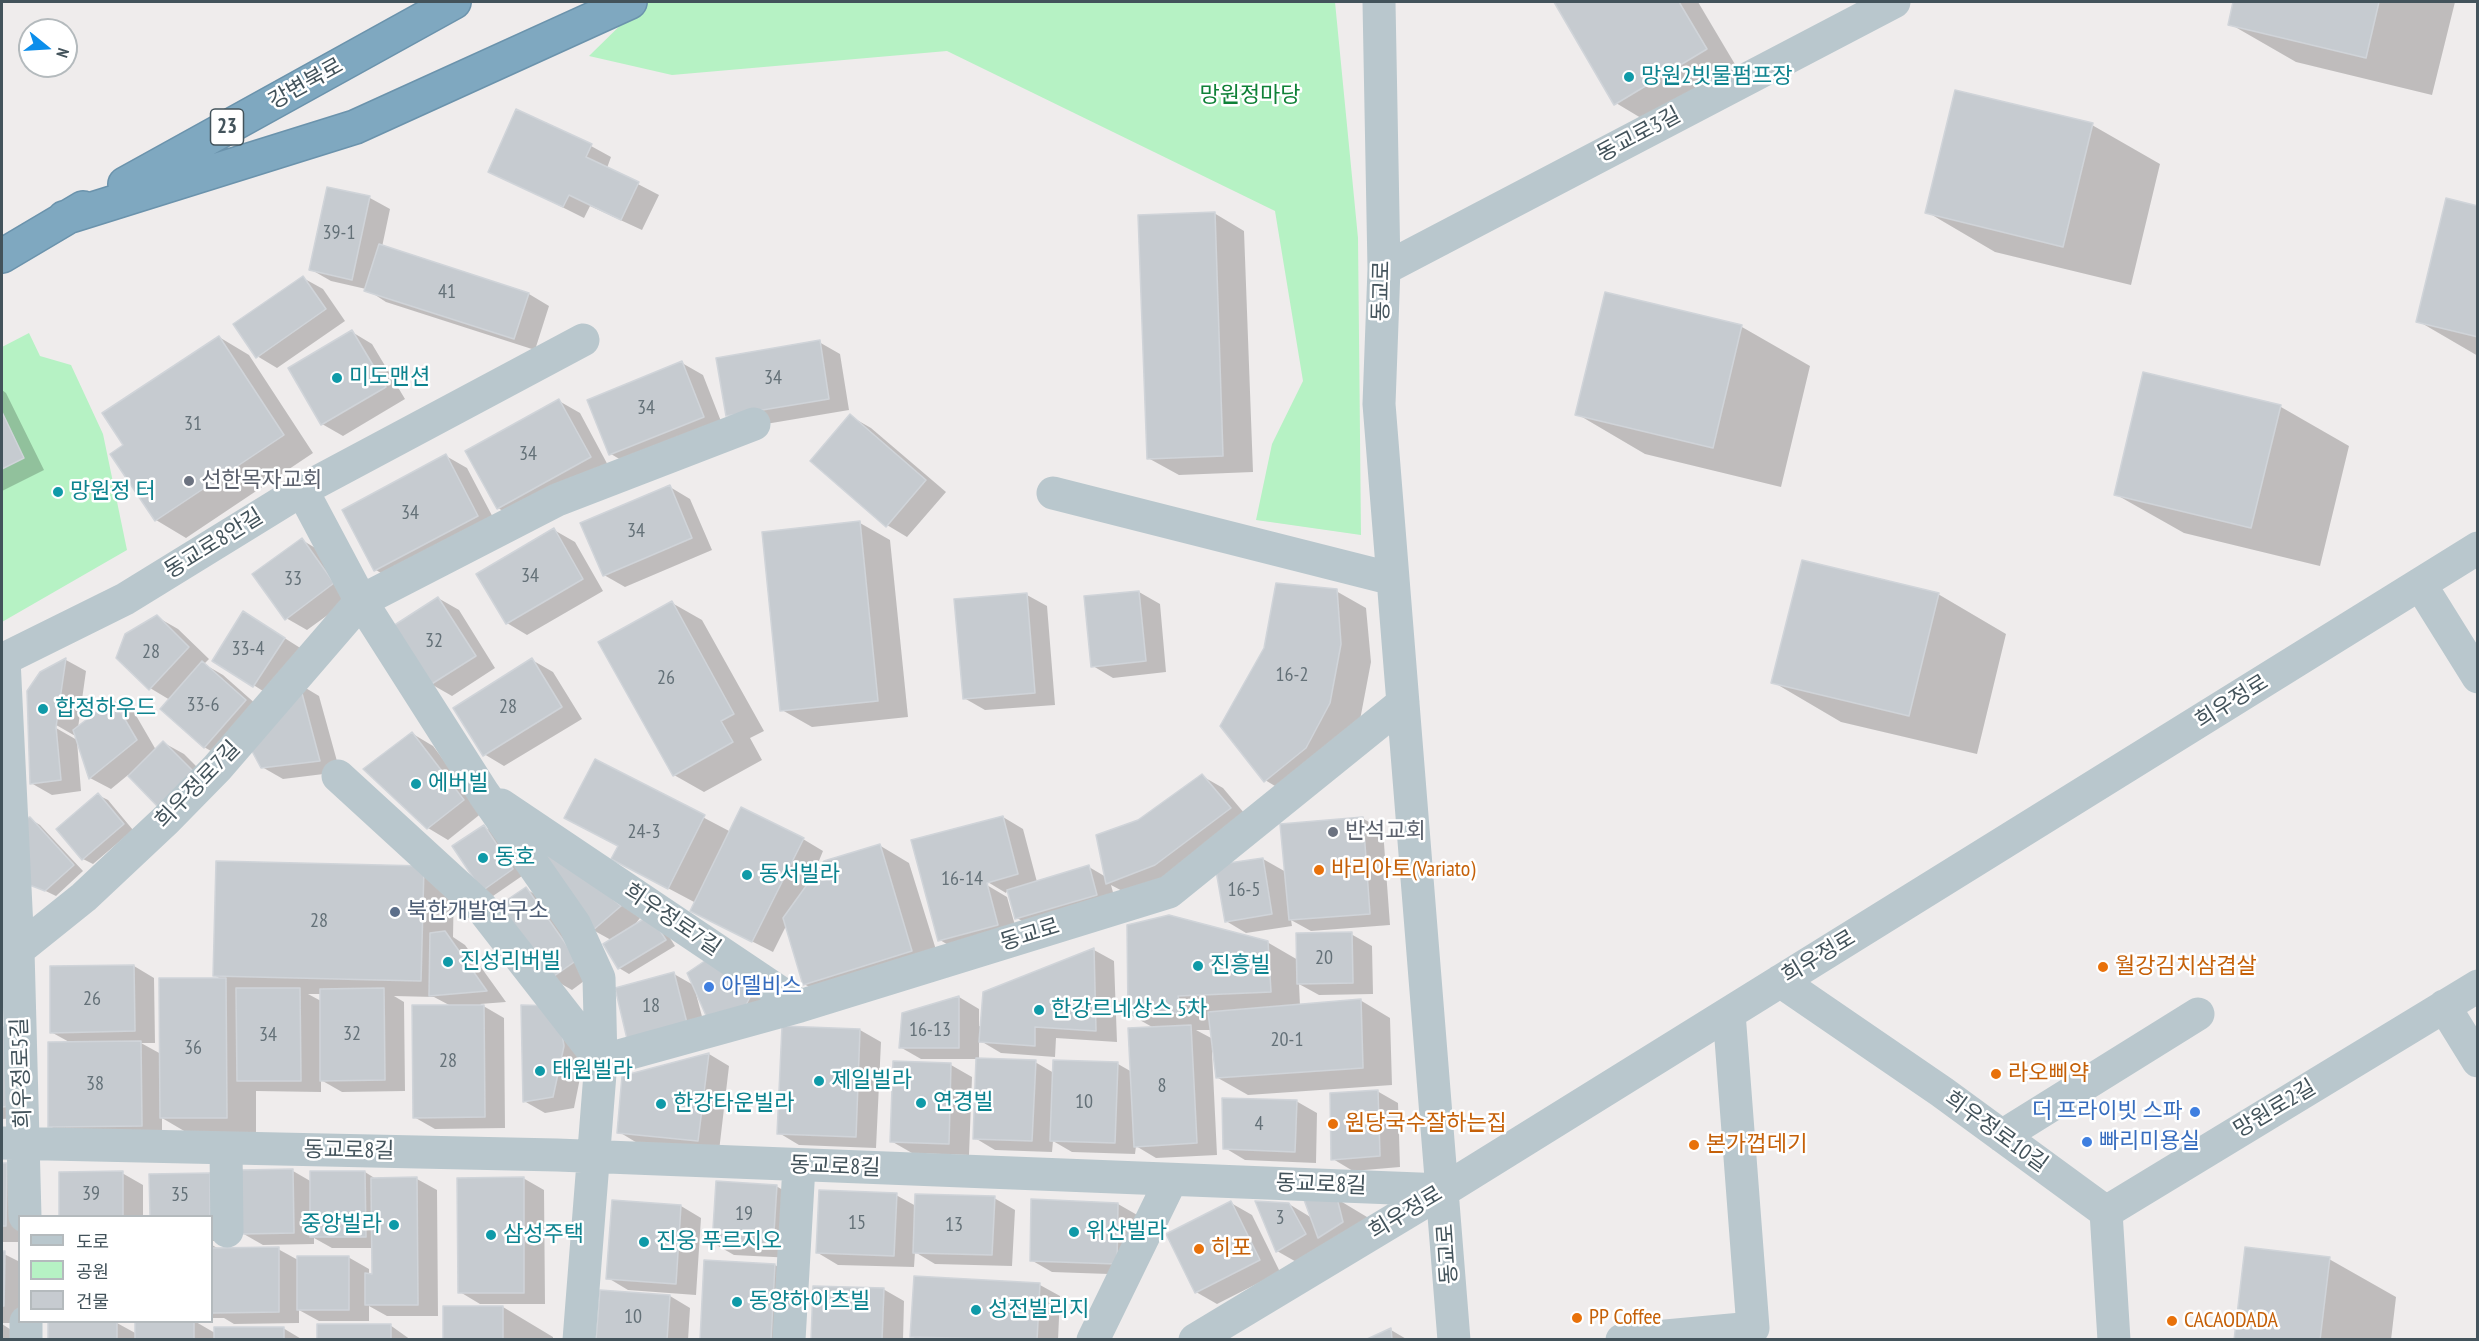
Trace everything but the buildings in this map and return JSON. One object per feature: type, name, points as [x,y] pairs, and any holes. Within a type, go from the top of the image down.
[{"type":"highway","name":"강변북로","points":[[2,255],[64,218],[454,2]]},
{"type":"highway","points":[[64,218],[355,127],[630,2]]},
{"type":"street","name":"동교로","points":[[1379,2],[1384,269],[1379,404],[1444,1190],[1454,1340]]},
{"type":"street","name":"동교로3길","points":[[1384,269],[1894,2]]},
{"type":"street","name":"동교로8안길","points":[[3,659],[125,599],[302,490],[583,340]]},
{"type":"street","points":[[361,601],[557,500],[754,424]]},
{"type":"street","name":"희우정로7길","points":[[302,490],[361,601],[484,794],[575,925],[599,978],[601,1061],[579,1340]]},
{"type":"street","points":[[1053,493],[1393,579]]},
{"type":"street","name":"희우정로","points":[[1209,1336],[2478,549]]},
{"type":"street","points":[[2420,584],[2478,677]]},
{"type":"street","name":"희우정로7길","points":[[9,943],[84,897],[166,820],[217,768],[361,601]]},
{"type":"street","name":"희우정로5길","points":[[3,659],[13,1144],[25,1215]]},
{"type":"street","name":"동교로","points":[[601,1061],[800,1006],[1169,892],[1404,703]]},
{"type":"street","points":[[338,776],[481,907],[601,1061]]},
{"type":"street","name":"희우정로7길","points":[[484,794],[800,1006]]},
{"type":"street","name":"희우정로10길","points":[[1779,981],[2002,1136],[2106,1212]]},
{"type":"street","name":"망원로2길","points":[[2106,1212],[2478,986]]},
{"type":"street","points":[[2444,1006],[2478,1061]]},
{"type":"street","points":[[1622,1340],[1753,1328],[1729,1013]]},
{"type":"street","points":[[2002,1136],[2198,1014]]},
{"type":"street","name":"동교로8길","points":[[13,1144],[546,1155],[1444,1190]]},
{"type":"street","points":[[226,1149],[227,1231]]},
{"type":"street","points":[[789,1340],[799,1166]]},
{"type":"street","points":[[1093,1340],[1172,1180]]},
{"type":"street","points":[[2106,1212],[2114,1340]]},
{"type":"street","points":[[26,1323],[26,1340]]},
{"type":"green space","name":"망원정마당","points":[[644,2],[1335,2],[1358,238],[1361,535],[1256,520],[1272,444],[1303,381],[1275,211],[947,51],[672,75],[589,56]]},
{"type":"green space","name":"망원정 터","points":[[29,333],[40,356],[71,365],[103,434],[127,550],[2,622],[2,347]]},
{"type":"place","name":"망원2빗물펌프장","points":[[1629,77]]},
{"type":"place","name":"미도맨션","points":[[337,378]]},
{"type":"place","name":"선한목자교회","points":[[189,481]]},
{"type":"place","name":"망원정 터","points":[[58,492]]},
{"type":"place","name":"합정하우드","points":[[43,709]]},
{"type":"place","name":"에버빌","points":[[416,784]]},
{"type":"place","name":"반석교회","points":[[1333,832]]},
{"type":"place","name":"동호","points":[[483,858]]},
{"type":"place","name":"바리아토(Variato)","points":[[1319,870]]},
{"type":"place","name":"동서빌라","points":[[747,875]]},
{"type":"place","name":"북한개발연구소","points":[[395,912]]},
{"type":"place","name":"진성리버빌","points":[[448,962]]},
{"type":"place","name":"진흥빌","points":[[1198,966]]},
{"type":"place","name":"월강김치삼겹살","points":[[2103,967]]},
{"type":"place","name":"아델비스","points":[[709,987]]},
{"type":"place","name":"한강르네상스 5차","points":[[1039,1010]]},
{"type":"place","name":"태원빌라","points":[[540,1071]]},
{"type":"place","name":"라오삐약","points":[[1996,1074]]},
{"type":"place","name":"제일빌라","points":[[819,1081]]},
{"type":"place","name":"연경빌","points":[[921,1103]]},
{"type":"place","name":"한강타운빌라","points":[[661,1104]]},
{"type":"place","name":"더 프라이빗 스파","points":[[2195,1112]]},
{"type":"place","name":"원당국수잘하는집","points":[[1333,1124]]},
{"type":"place","name":"빠리미용실","points":[[2087,1142]]},
{"type":"place","name":"본가껍데기","points":[[1694,1145]]},
{"type":"place","name":"중앙빌라","points":[[394,1225]]},
{"type":"place","name":"위산빌라","points":[[1074,1232]]},
{"type":"place","name":"삼성주택","points":[[491,1235]]},
{"type":"place","name":"진웅 푸르지오","points":[[644,1242]]},
{"type":"place","name":"히포","points":[[1199,1249]]},
{"type":"place","name":"동양하이츠빌","points":[[737,1302]]},
{"type":"place","name":"성전빌리지","points":[[976,1310]]},
{"type":"place","name":"PP Coffee","points":[[1577,1318]]},
{"type":"place","name":"CACAODADA","points":[[2172,1321]]}]
